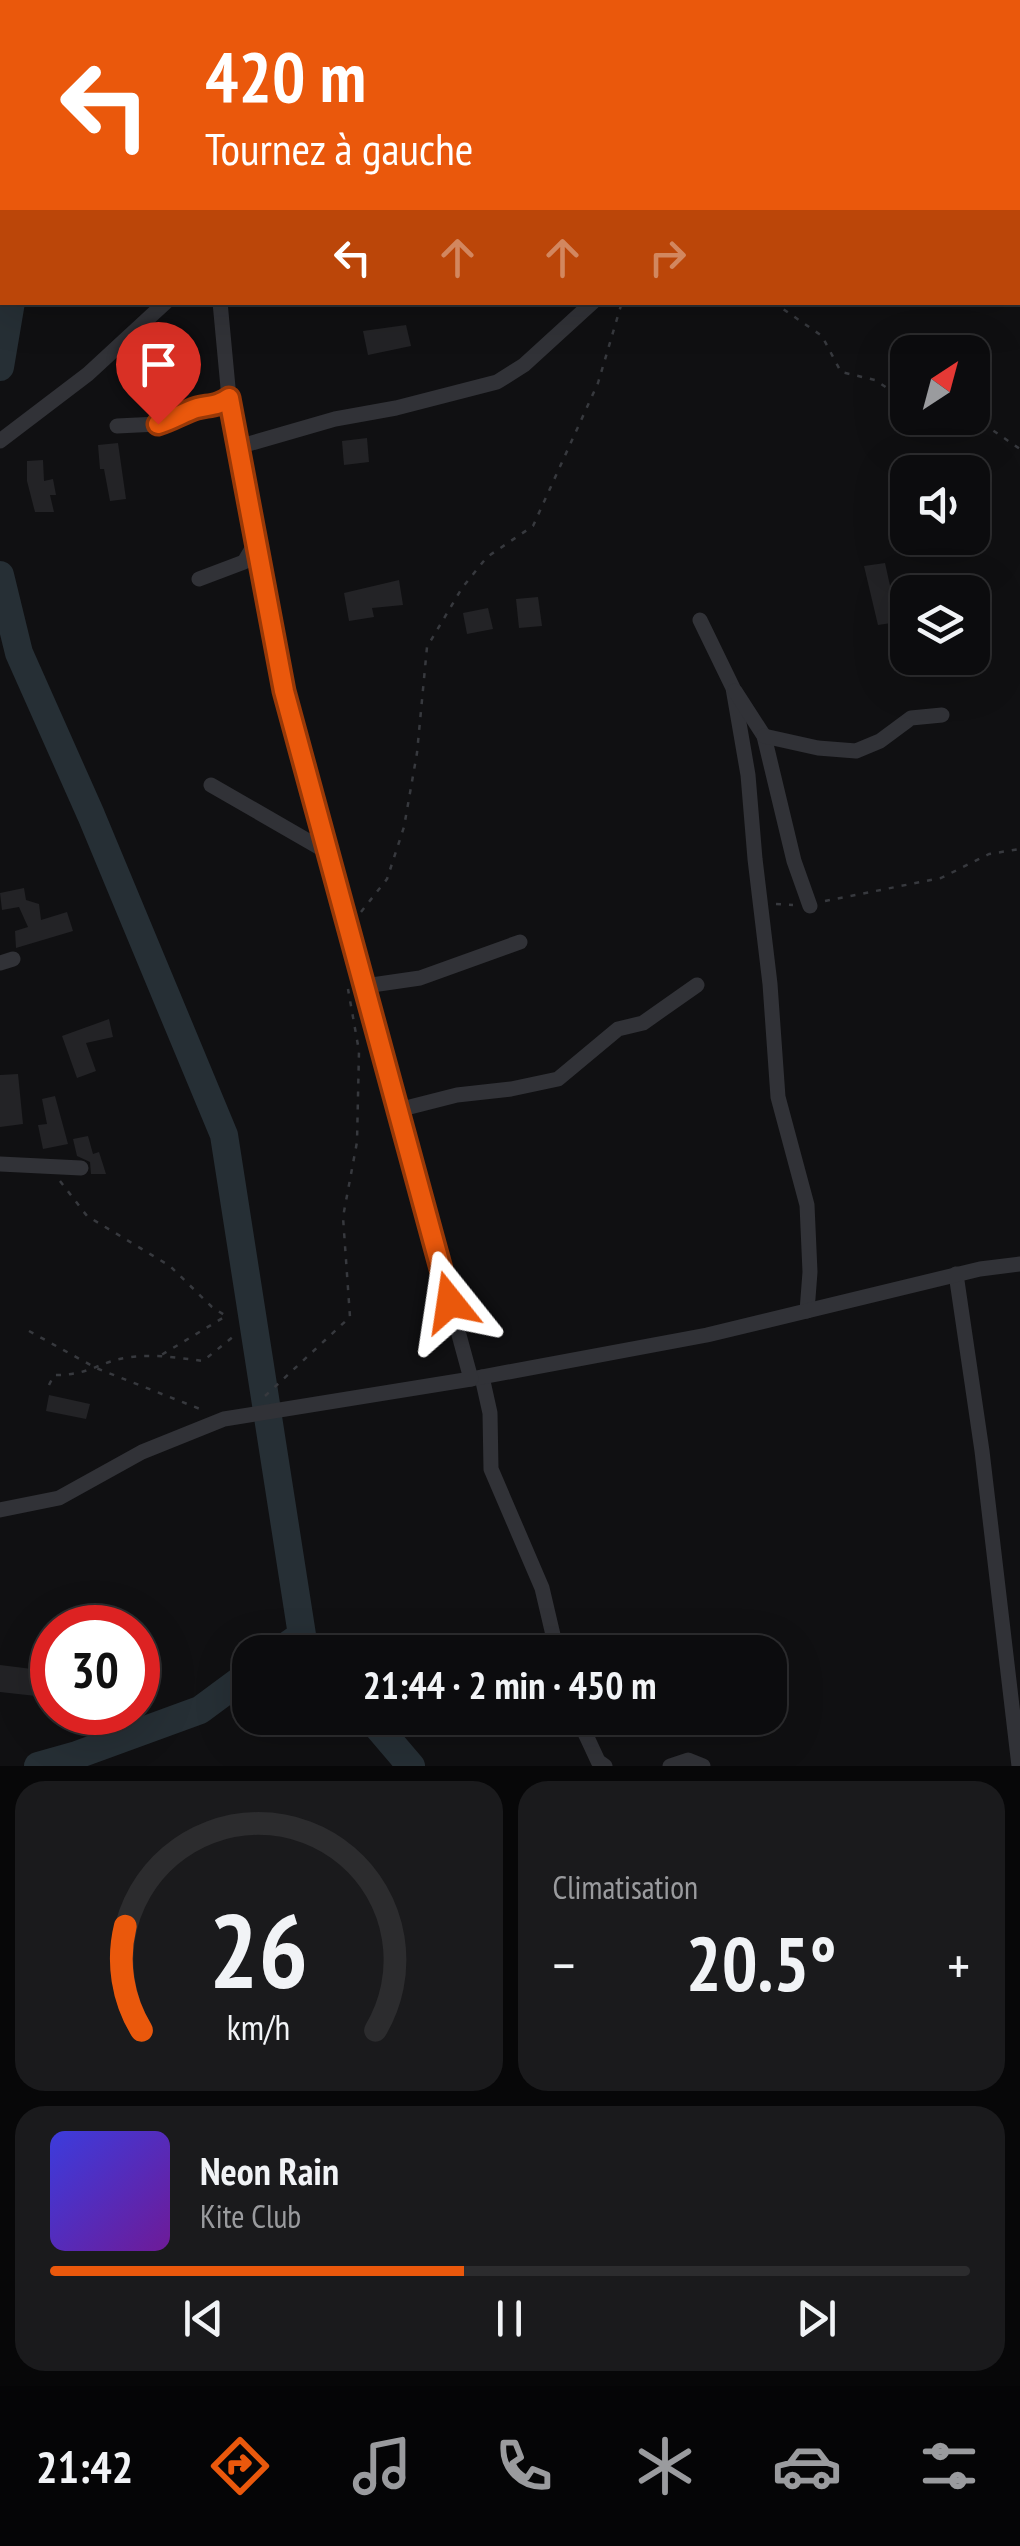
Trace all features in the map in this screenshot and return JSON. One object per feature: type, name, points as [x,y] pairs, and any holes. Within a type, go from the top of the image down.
[{"type":"street","points":[[0,441],[88,374],[163,305]]},
{"type":"street","points":[[220,305],[229,398],[284,691],[398,1110],[490,1413],[491,1468],[542,1588],[553,1635]]},
{"type":"street","points":[[238,447],[335,419],[497,382],[524,365],[590,305]]},
{"type":"street","points":[[117,426],[158,424],[194,409],[219,405],[229,398]]},
{"type":"street","points":[[199,579],[244,562],[256,542]]},
{"type":"street","points":[[700,620],[732,688],[764,736],[794,861],[810,906]]},
{"type":"street","points":[[732,688],[748,775],[778,1097],[807,1205],[807,1311]]},
{"type":"street","points":[[764,736],[818,748],[856,750],[880,741],[911,718],[942,715]]},
{"type":"street","points":[[211,785],[329,853]]},
{"type":"street","points":[[365,986],[420,978],[520,942]]},
{"type":"street","points":[[398,1110],[458,1094],[511,1089],[558,1078],[618,1029],[643,1024],[697,985]]},
{"type":"street","points":[[0,1164],[81,1168]]},
{"type":"street","points":[[0,1510],[60,1498],[142,1452],[224,1419],[707,1336],[956,1274],[1020,1264]]},
{"type":"street","points":[[956,1274],[982,1451],[1018,1766]]},
{"type":"street","points":[[586,1735],[598,1761],[605,1766]]},
{"type":"street","points":[[670,1766],[688,1760],[704,1766]]},
{"type":"path","points":[[348,923],[386,879],[404,827],[418,754],[427,647],[462,588],[487,557],[532,526],[598,382],[621,305]]},
{"type":"path","points":[[777,305],[822,336],[841,372],[875,380],[890,390]]},
{"type":"path","points":[[990,428],[1020,448]]},
{"type":"path","points":[[763,911],[776,904],[810,906],[941,878],[988,854],[1020,849]]},
{"type":"path","points":[[265,1396],[350,1317],[343,1216],[357,1142],[359,1051],[348,1000],[348,980]]},
{"type":"path","points":[[50,1168],[87,1216],[170,1266],[226,1316],[158,1357]]},
{"type":"path","points":[[29,1331],[96,1368],[224,1419]]},
{"type":"path","points":[[49,1385],[54,1375],[84,1374],[129,1356],[203,1361],[234,1336]]},
{"type":"building","points":[[406,325],[411,346],[368,355],[363,331]]},
{"type":"building","points":[[367,438],[369,462],[344,465],[342,441]]},
{"type":"building","points":[[118,443],[126,499],[110,501],[104,469],[100,469],[98,445]]},
{"type":"building","points":[[43,460],[44,481],[53,479],[56,495],[50,495],[54,512],[35,512],[27,481],[27,461]]},
{"type":"building","points":[[885,563],[890,586],[890,623],[878,625],[864,566]]},
{"type":"building","points":[[399,580],[403,605],[372,608],[374,617],[349,621],[344,593]]},
{"type":"building","points":[[538,597],[542,626],[519,628],[516,599]]},
{"type":"building","points":[[488,608],[493,629],[467,634],[463,613]]},
{"type":"building","points":[[24,888],[26,900],[39,904],[41,920],[67,912],[73,931],[16,948],[15,931],[28,927],[19,907],[2,910],[0,893]]},
{"type":"building","points":[[109,1019],[113,1037],[86,1043],[96,1071],[77,1078],[62,1036]]},
{"type":"building","points":[[18,1074],[23,1124],[0,1127],[0,1075]]},
{"type":"building","points":[[55,1096],[68,1144],[43,1149],[38,1125],[47,1124],[42,1099]]},
{"type":"building","points":[[88,1136],[93,1154],[99,1152],[106,1174],[91,1174],[90,1162],[77,1156],[73,1139]]},
{"type":"building","points":[[49,1395],[90,1404],[86,1419],[46,1411]]},
{"type":"building","points":[[0,1665],[30,1669],[30,1695],[0,1692]]},
{"type":"waterway","points":[[0,367],[10,305]]},
{"type":"waterway","points":[[0,575],[19,653],[224,1135],[302,1635]]},
{"type":"waterway","points":[[38,1766],[200,1710],[232,1686]]},
{"type":"waterway","points":[[385,1735],[411,1766]]},
{"type":"route","points":[[158,424],[194,409],[219,405],[229,398],[284,691],[450,1302]]}]
